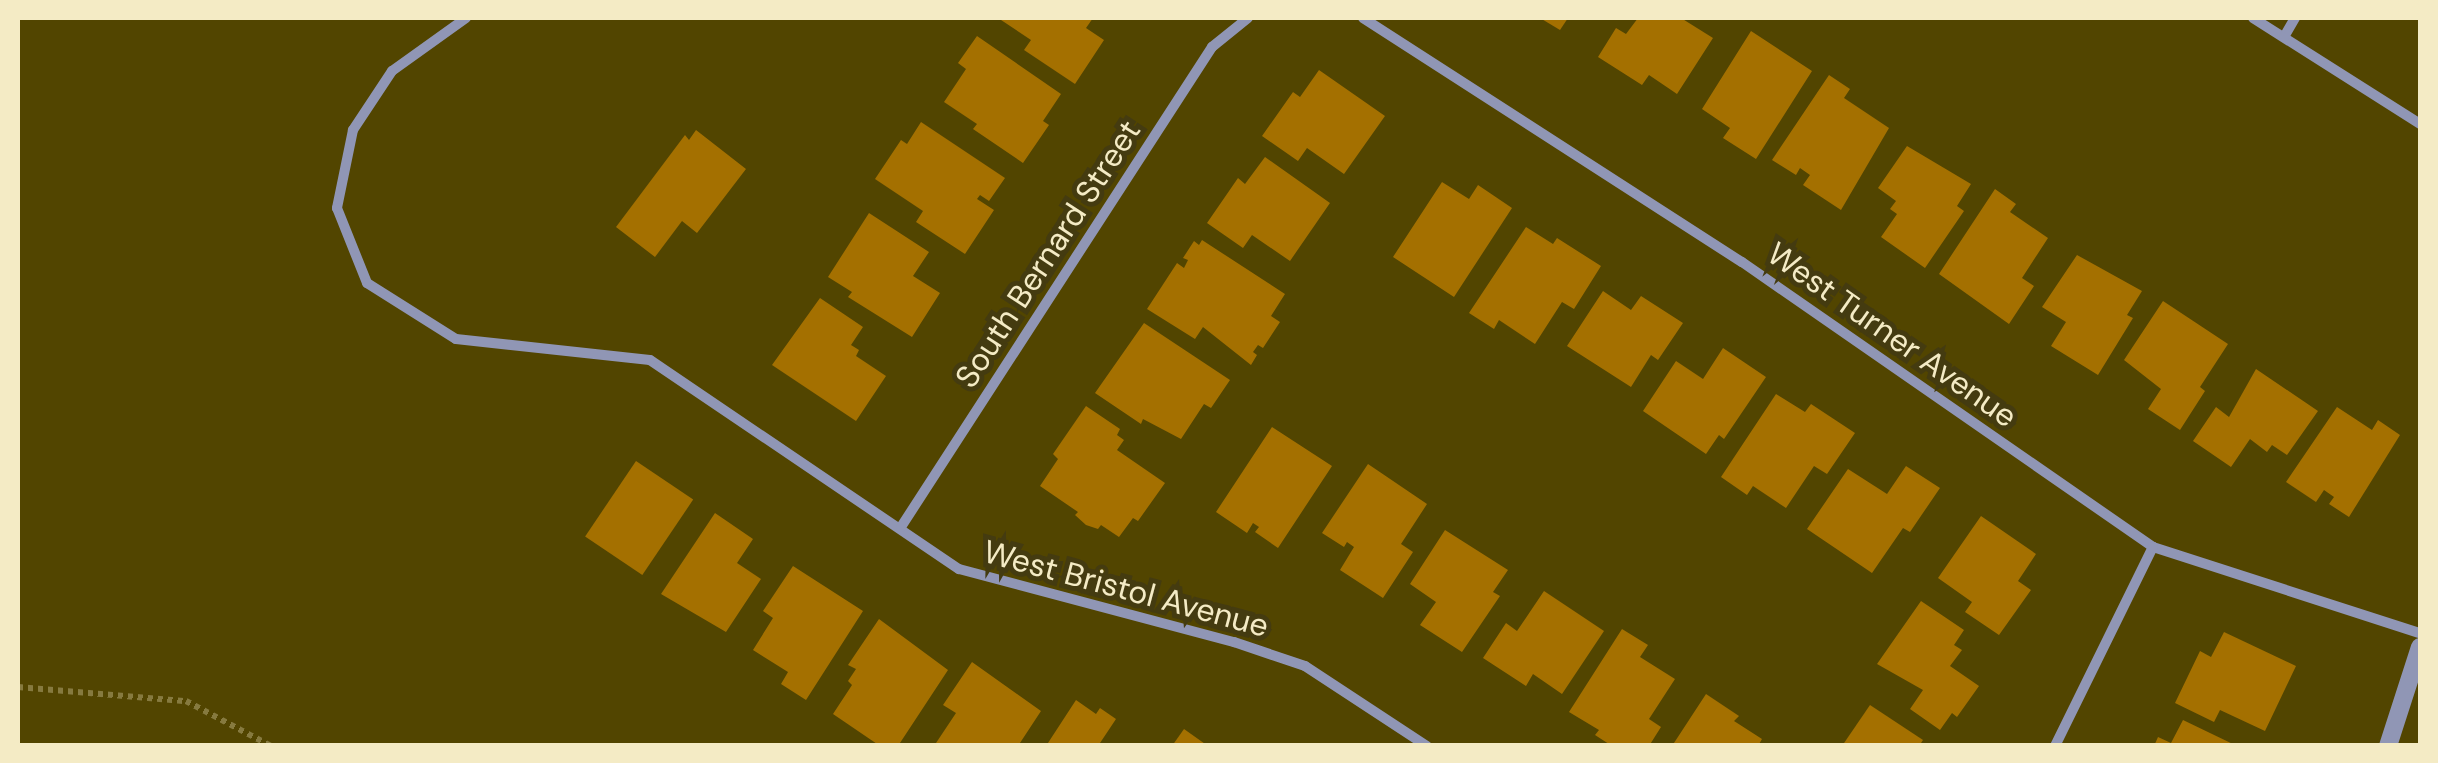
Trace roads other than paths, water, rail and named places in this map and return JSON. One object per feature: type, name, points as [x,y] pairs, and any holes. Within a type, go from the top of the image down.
[{"type":"street","name":"West Bristol Avenue","points":[[466,18],[392,71],[353,130],[337,208],[368,283],[456,339],[650,360],[901,526],[959,569],[1234,642],[1305,666],[1427,746]]},
{"type":"street","name":"South Bernard Street","points":[[901,526],[1212,47],[1248,18]]},
{"type":"street","name":"West Turner Avenue","points":[[1362,18],[1742,262],[2153,547],[2420,633]]},
{"type":"street","points":[[2253,18],[2420,124]]},
{"type":"street","points":[[2284,37],[2296,18]]},
{"type":"street","points":[[2055,746],[2153,547]]},
{"type":"street","points":[[2388,746],[2420,647]]}]
